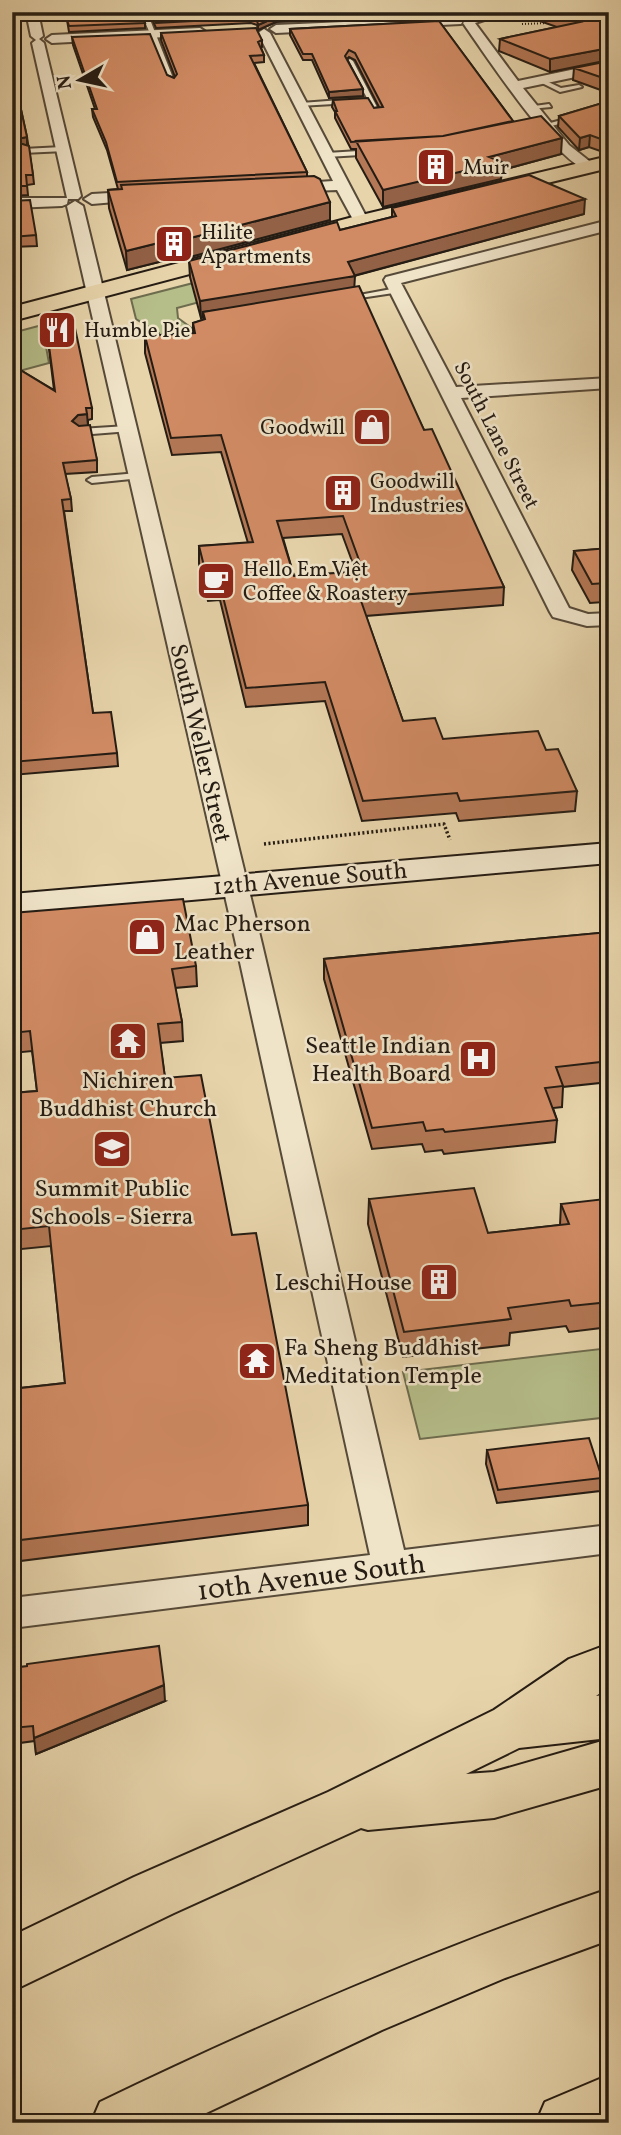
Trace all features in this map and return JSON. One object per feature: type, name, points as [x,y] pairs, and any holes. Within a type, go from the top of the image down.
[{"type":"main road","points":[[12,314],[361,222],[609,162]]},
{"type":"main road","points":[[588,167],[604,186]]},
{"type":"main road","name":"12th Avenue South","points":[[12,905],[609,853]]},
{"type":"main road","points":[[12,1965],[166,1890],[347,1809],[512,1726],[587,1674],[609,1665]]},
{"type":"main road","points":[[512,1726],[609,1716]]},
{"type":"main road","points":[[347,1809],[494,1795],[609,1762]]},
{"type":"main road","points":[[121,2123],[210,2079],[443,1978],[609,1914]]},
{"type":"main road","points":[[566,2123],[609,2105]]},
{"type":"street","name":"South Weller Street","points":[[32,12],[43,39],[70,201],[94,291],[234,884],[390,1567]]},
{"type":"street","points":[[361,222],[341,186],[266,28],[465,19],[504,12]]},
{"type":"street","points":[[465,19],[563,148],[588,167]]},
{"type":"street","points":[[43,39],[219,31]]},
{"type":"street","points":[[514,85],[609,66]]},
{"type":"street","points":[[267,190],[341,186]]},
{"type":"street","points":[[12,204],[70,201],[87,196],[92,200],[163,195]]},
{"type":"street","points":[[394,285],[609,225]]},
{"type":"street","name":"South Lane Street","points":[[394,285],[561,612],[587,620],[609,619]]},
{"type":"street","points":[[450,393],[609,383]]},
{"type":"street","name":"10th Avenue South","points":[[12,1613],[609,1539]]},
{"type":"lane","points":[[144,12],[173,82]]},
{"type":"lane","points":[[349,61],[378,112]]},
{"type":"lane","points":[[542,81],[559,90],[579,86]]},
{"type":"lane","points":[[301,104],[371,100]]},
{"type":"lane","points":[[530,107],[548,106]]},
{"type":"lane","points":[[525,131],[609,109]]},
{"type":"lane","points":[[23,151],[62,149]]},
{"type":"lane","points":[[327,155],[384,152]]},
{"type":"lane","points":[[331,301],[394,285]]},
{"type":"lane","points":[[80,432],[127,429]]},
{"type":"lane","points":[[92,480],[138,476]]},
{"type":"path","points":[[511,24],[558,23]]},
{"type":"path","points":[[602,645],[609,659]]},
{"type":"path","points":[[609,754],[603,771],[609,821]]},
{"type":"path","points":[[264,844],[444,824],[451,844]]},
{"type":"green space","points":[[380,235],[320,270],[177,308],[178,318],[201,335],[163,349],[159,333],[136,319],[131,299]]},
{"type":"green space","points":[[42,325],[49,363],[12,373],[12,333]]},
{"type":"green space","points":[[609,1348],[609,1417],[420,1439],[403,1372]]},
{"type":"building","points":[[69,12],[140,12],[145,23],[69,26]]},
{"type":"building","points":[[151,12],[389,12],[276,17],[258,25],[257,20],[251,18],[156,23]]},
{"type":"building","points":[[550,12],[609,12],[609,48],[550,59],[500,39],[580,22]]},
{"type":"building","points":[[439,21],[513,121],[443,136],[351,142],[335,111],[333,100],[368,98],[374,108],[383,107],[355,53],[349,50],[345,56],[363,89],[329,92],[312,54],[303,54],[290,29]]},
{"type":"building","points":[[256,28],[262,40],[258,42],[264,55],[250,56],[307,172],[117,182],[106,142],[92,109],[97,109],[72,37],[150,34],[167,75],[174,78],[177,74],[161,33]]},
{"type":"building","points":[[12,48],[19,72],[13,73],[27,137],[17,139],[16,142],[29,146],[33,175],[26,175],[27,186],[12,186]]},
{"type":"building","points":[[609,61],[609,80],[574,68]]},
{"type":"building","points":[[609,101],[609,142],[590,135],[580,138],[559,116]]},
{"type":"building","points":[[541,116],[562,138],[489,157],[502,162],[383,190],[356,141],[443,136]]},
{"type":"building","points":[[529,175],[585,199],[348,262],[355,276],[200,301],[189,261],[337,222],[340,230],[396,216],[392,208]]},
{"type":"building","points":[[314,176],[320,179],[330,202],[171,243],[166,241],[126,251],[108,190],[122,189],[121,185]]},
{"type":"building","points":[[30,200],[36,235],[12,237],[12,201]]},
{"type":"building","points":[[359,286],[424,430],[432,429],[504,587],[360,598],[403,721],[435,718],[443,739],[538,731],[546,750],[558,749],[577,791],[460,801],[457,793],[363,801],[325,682],[246,688],[219,581],[208,582],[199,546],[253,542],[221,435],[171,438],[145,336],[195,333],[193,323],[205,319],[203,312]],"holes":[[[343,516],[363,571],[294,576],[277,521]]]},
{"type":"building","points":[[72,314],[92,408],[86,408],[87,414],[78,415],[72,421],[79,426],[90,425],[97,460],[63,463],[71,499],[62,500],[93,713],[111,712],[117,753],[12,762],[12,365],[55,391],[45,316]]},
{"type":"building","points":[[609,548],[609,587],[606,583],[592,584],[574,551]]},
{"type":"building","points":[[183,899],[196,966],[172,969],[182,1022],[158,1024],[165,1078],[201,1075],[232,1235],[256,1233],[308,1505],[12,1541],[12,1389],[65,1383],[49,1226],[12,1230],[12,1093],[37,1091],[30,1031],[12,1033],[12,913]]},
{"type":"building","name":"Seattle Indian Health Board","points":[[609,932],[609,1061],[556,1067],[563,1086],[545,1088],[557,1120],[445,1132],[443,1129],[426,1131],[423,1122],[372,1128],[324,959]]},
{"type":"building","points":[[474,1188],[488,1233],[569,1224],[561,1204],[605,1199],[609,1208],[609,1302],[571,1306],[569,1300],[508,1308],[511,1319],[404,1332],[369,1199]]},
{"type":"building","points":[[589,1438],[602,1478],[498,1490],[487,1450]]},
{"type":"building","points":[[159,1646],[164,1685],[34,1738],[33,1726],[12,1728],[12,1668]]},
{"type":"place","name":"Muir","points":[[436,167]]},
{"type":"place","name":"Hilite Apartments","points":[[174,244]]},
{"type":"place","name":"Humble Pie","points":[[57,330]]},
{"type":"place","name":"Goodwill","points":[[372,427]]},
{"type":"place","name":"Goodwill Industries","points":[[343,493]]},
{"type":"place","name":"Hello Em Việt Coffee & Roastery","points":[[216,581]]},
{"type":"place","name":"Mac Pherson Leather","points":[[147,937]]},
{"type":"place","name":"Nichiren Buddhist Church","points":[[128,1041]]},
{"type":"place","name":"Seattle Indian Health Board","points":[[478,1059]]},
{"type":"place","name":"Summit Public Schools - Sierra","points":[[112,1149]]},
{"type":"place","name":"Leschi House","points":[[439,1282]]},
{"type":"place","name":"Fa Sheng Buddhist Meditation Temple","points":[[257,1361]]}]
